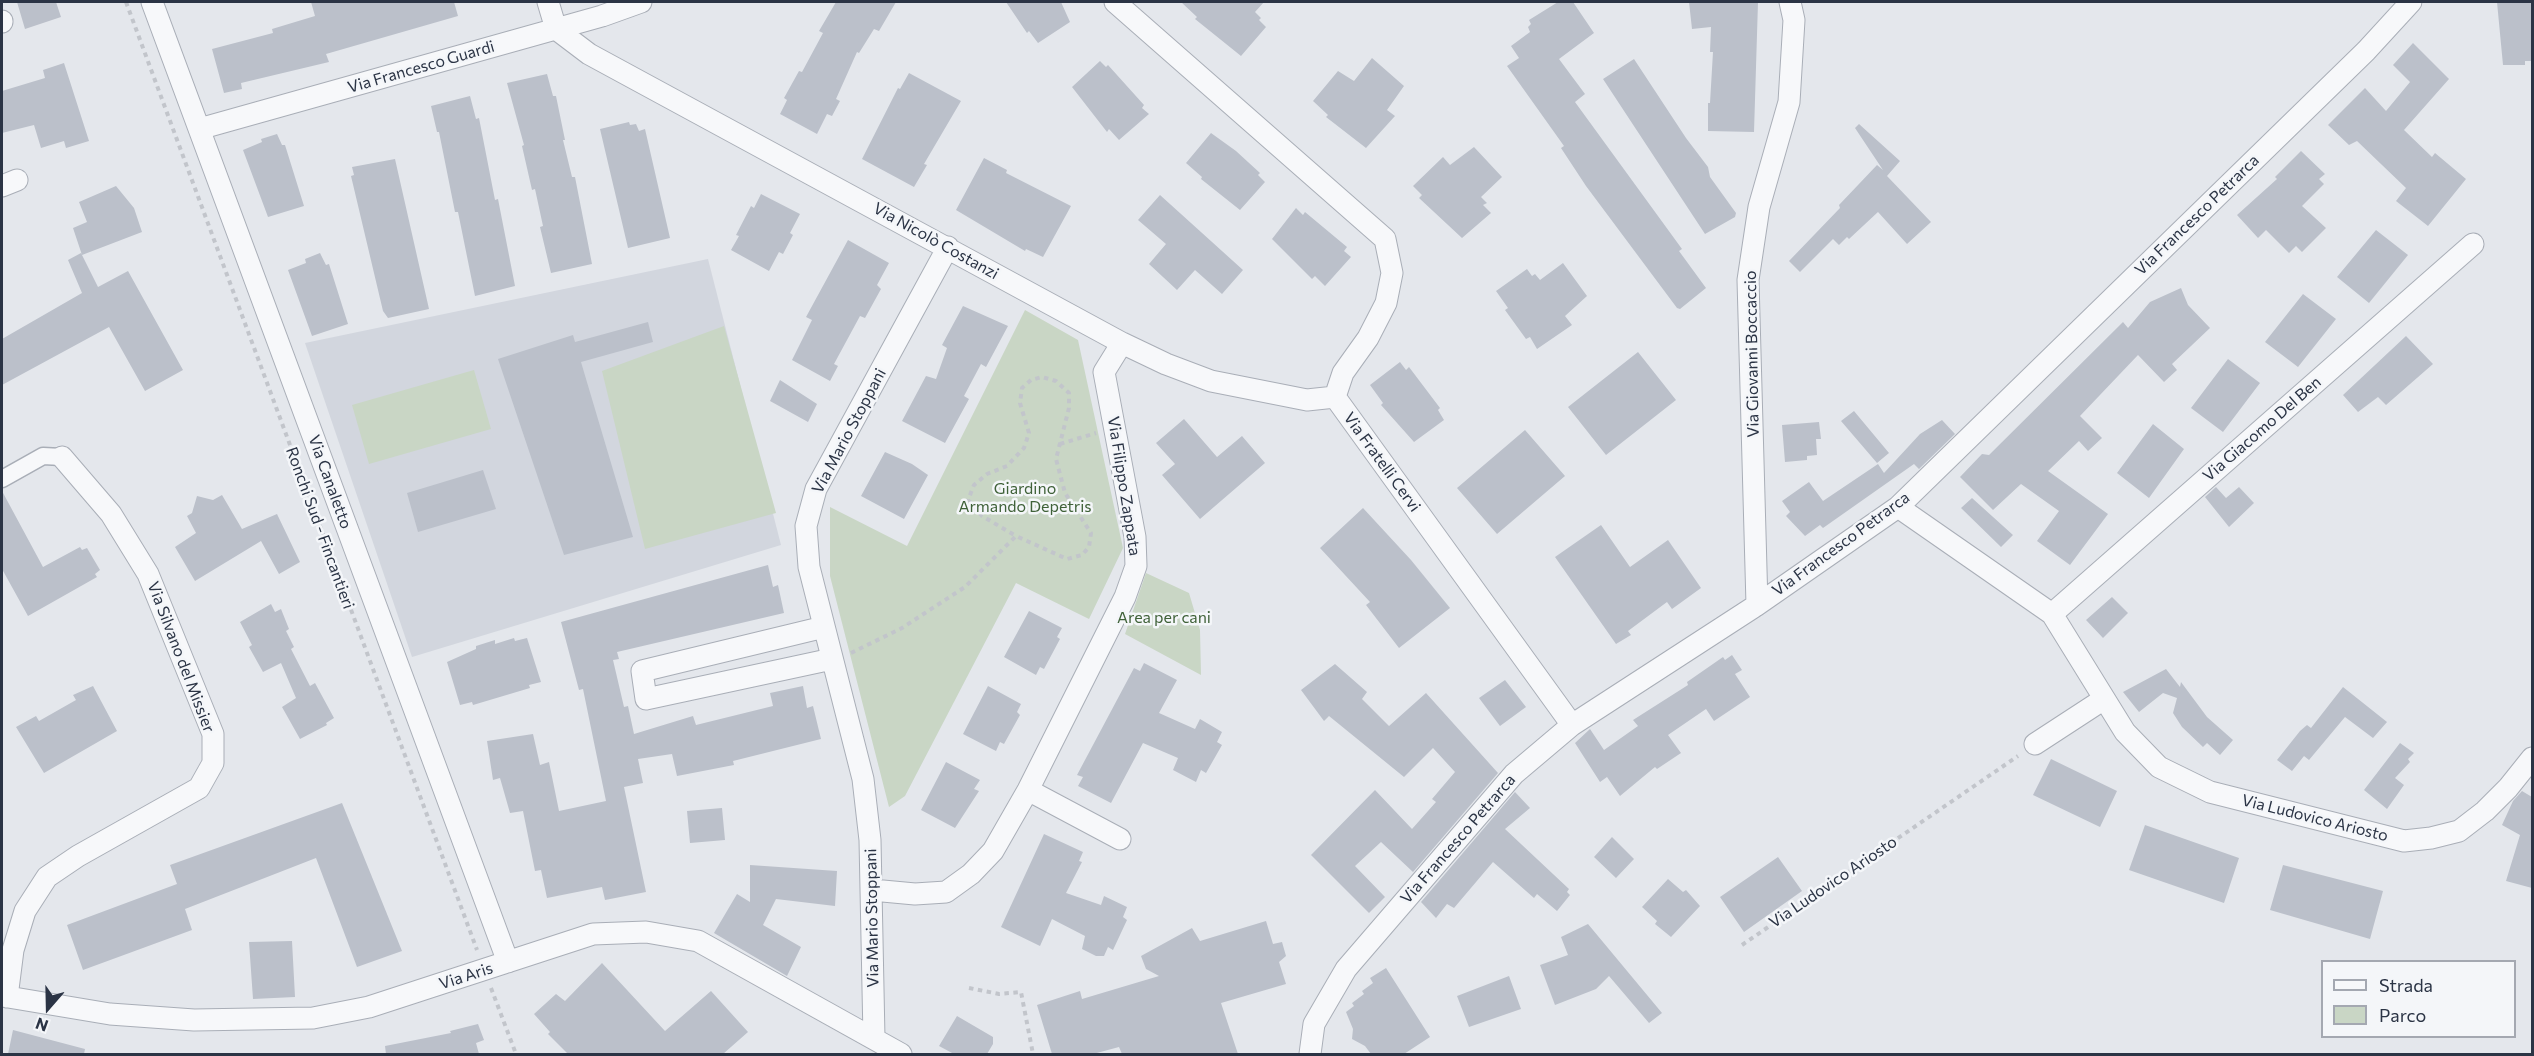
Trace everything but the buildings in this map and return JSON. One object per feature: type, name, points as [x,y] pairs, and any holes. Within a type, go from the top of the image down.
[{"type":"street","name":"Via Canaletto","points":[[152,2],[508,962]]},
{"type":"street","points":[[548,2],[556,29]]},
{"type":"street","name":"Via Francesco Guardi","points":[[199,129],[556,29],[641,2]]},
{"type":"street","name":"Via Fratelli Cervi","points":[[1115,2],[1384,239],[1392,273],[1386,303],[1368,338],[1343,373],[1335,397],[1572,725]]},
{"type":"street","name":"Via Giovanni Boccaccio","points":[[1757,605],[1748,280],[1759,207],[1789,102],[1794,20],[1790,2]]},
{"type":"street","name":"Via Francesco Petrarca","points":[[1310,1054],[1314,1024],[1346,969],[1514,774],[1572,725],[1757,605],[1898,507],[2366,51],[2411,2]]},
{"type":"street","name":"Via Nicolò Costanzi","points":[[556,29],[589,54],[1122,343],[1166,364],[1211,381],[1307,400],[1335,397]]},
{"type":"street","name":"Via Giacomo Del Ben","points":[[2052,614],[2473,244]]},
{"type":"street","name":"Via Mario Stoppani","points":[[874,1038],[870,840],[862,778],[838,657],[824,627],[809,567],[806,526],[816,489],[948,247]]},
{"type":"street","name":"Via Filippo Zappata","points":[[872,890],[915,894],[946,892],[971,874],[993,851],[1028,790],[1125,597],[1136,566],[1136,537],[1104,372],[1122,343]]},
{"type":"street","name":"Via Silvano del Missier","points":[[2,479],[43,456],[62,457],[111,514],[148,574],[213,734],[213,763],[199,788],[78,856],[47,877],[25,911],[4,996]]},
{"type":"street","name":"Via Ludovico Ariosto","points":[[1898,507],[2052,614],[2125,732],[2159,767],[2210,792],[2404,841],[2459,831],[2508,788],[2532,758]]},
{"type":"street","points":[[824,627],[642,671],[646,699],[838,657]]},
{"type":"street","points":[[2035,744],[2104,699]]},
{"type":"street","points":[[1028,790],[1120,839]]},
{"type":"street","name":"Via Aris","points":[[4,996],[110,1014],[194,1020],[313,1018],[369,1007],[592,934],[646,932],[698,941],[901,1054]]},
{"type":"path","name":"Ronchi Sud - Fincantieri","points":[[126,2],[516,1054]]},
{"type":"path","points":[[1042,377],[1056,381],[1069,393],[1069,408],[1056,459],[1065,494],[1091,533],[1089,547],[1082,555],[1067,559],[1016,536],[982,516],[968,500],[974,485],[987,474],[1007,466],[1024,448],[1029,433],[1020,403],[1022,388],[1031,380],[1042,377]]},
{"type":"path","points":[[1060,444],[1100,432]]},
{"type":"path","points":[[838,657],[902,628],[965,587],[1016,536]]},
{"type":"path","name":"Via Ludovico Ariosto","points":[[1742,945],[2035,744]]},
{"type":"path","points":[[969,988],[999,994],[1020,992],[1033,1054]]},
{"type":"shaded area","points":[[708,259],[781,545],[412,657],[305,343]]},
{"type":"green space","name":"Giardino Armando Depetris","points":[[1025,310],[1078,340],[1123,548],[1089,619],[1016,583],[905,796],[889,807],[830,576],[830,507],[907,546]]},
{"type":"green space","points":[[724,326],[776,513],[645,549],[602,371]]},
{"type":"green space","points":[[474,370],[491,429],[369,464],[352,405]]},
{"type":"green space","name":"Area per cani","points":[[1146,573],[1189,593],[1200,630],[1201,675],[1125,634]]}]
